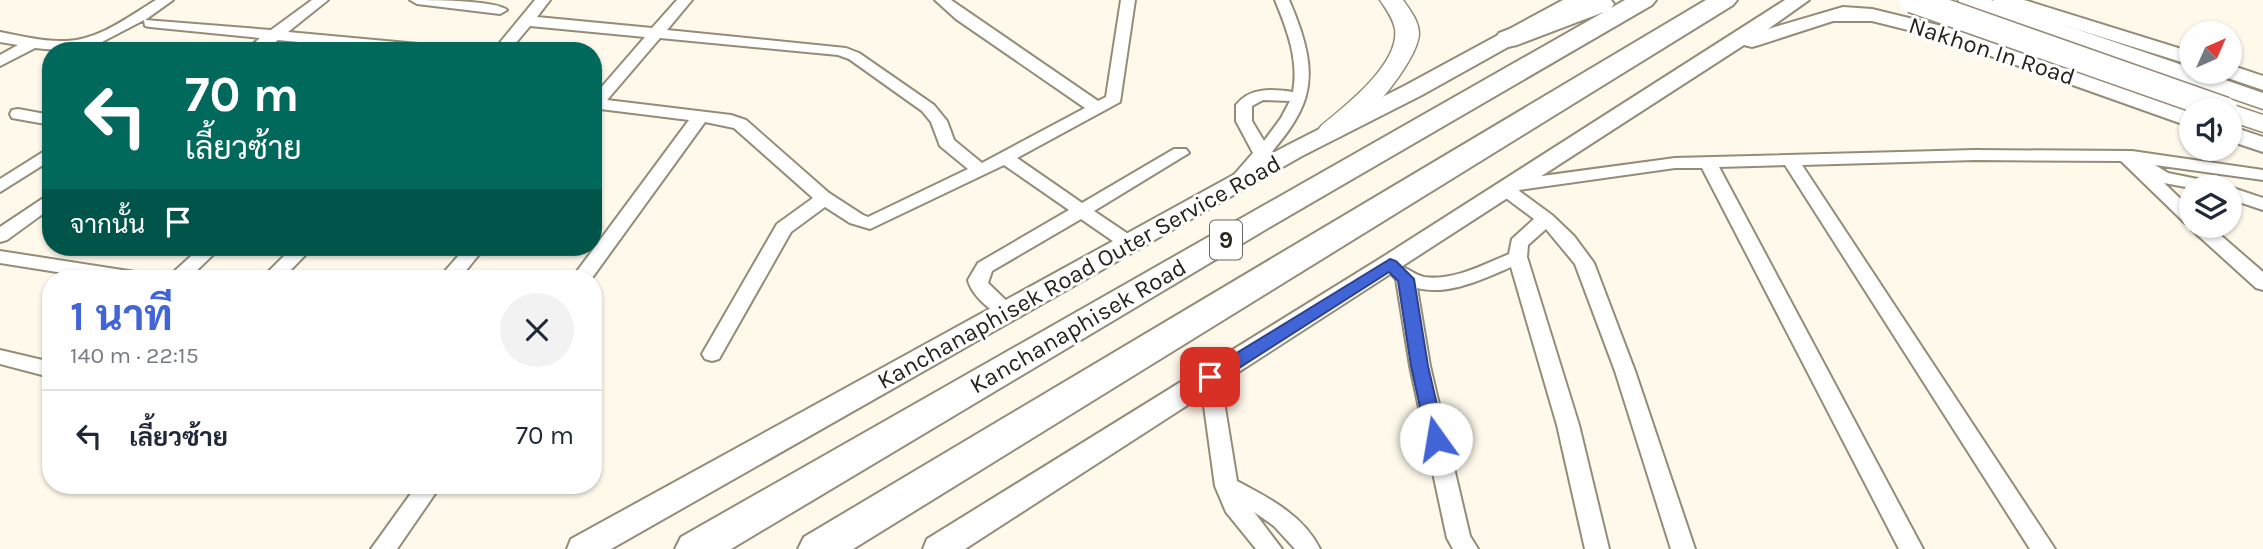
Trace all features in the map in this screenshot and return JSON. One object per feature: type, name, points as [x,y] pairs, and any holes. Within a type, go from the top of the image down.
[{"type":"highway","points":[[1508,39],[1612,0]]},
{"type":"highway","name":"Kanchanaphisek Road","points":[[696,549],[1298,197],[1643,0]]},
{"type":"highway","name":"9","points":[[818,549],[1724,0]]},
{"type":"main road","points":[[1330,132],[1363,103],[1404,52],[1406,25],[1391,0]]},
{"type":"main road","name":"Kanchanaphisek Road Outer Service Road","points":[[583,549],[1330,132],[1578,0]]},
{"type":"main road","points":[[939,549],[1210,377],[1398,272],[1509,187],[1799,0]]},
{"type":"main road","points":[[1913,0],[1915,9],[1947,33]]},
{"type":"main road","points":[[1913,0],[2190,98]]},
{"type":"main road","points":[[1969,0],[2263,101]]},
{"type":"main road","points":[[2003,0],[2179,54]]},
{"type":"main road","points":[[2037,0],[2124,36]]},
{"type":"main road","name":"Nakhon In Road","points":[[1710,56],[1802,23],[1843,13],[1872,15],[1947,33],[2179,116]]},
{"type":"main road","points":[[2242,75],[2263,83]]},
{"type":"main road","points":[[2242,116],[2263,124]]},
{"type":"main road","points":[[2242,137],[2263,145]]},
{"type":"street","points":[[85,42],[109,34],[166,0]]},
{"type":"street","points":[[265,42],[321,0]]},
{"type":"street","points":[[417,0],[500,10]]},
{"type":"street","points":[[509,42],[543,0]]},
{"type":"street","points":[[602,98],[685,0]]},
{"type":"street","points":[[942,0],[961,16],[1098,109]]},
{"type":"street","points":[[602,107],[740,124],[825,198],[855,219],[870,223],[1005,158],[1114,99],[1128,0]]},
{"type":"street","points":[[1236,184],[1285,123],[1300,97],[1301,59],[1291,20],[1282,0]]},
{"type":"street","points":[[528,21],[821,48],[854,56],[928,108],[939,121],[946,142],[980,170]]},
{"type":"street","points":[[150,23],[353,42]]},
{"type":"street","points":[[0,37],[42,43]]},
{"type":"street","points":[[0,61],[34,42]]},
{"type":"street","points":[[1261,152],[1244,121],[1244,105],[1254,96],[1300,97]]},
{"type":"street","points":[[18,114],[42,119]]},
{"type":"street","points":[[602,251],[700,117]]},
{"type":"street","points":[[1009,313],[979,285],[980,272],[985,267],[1180,153]]},
{"type":"street","points":[[1509,187],[1648,166],[1790,159],[1975,155],[2129,156],[2263,174]]},
{"type":"street","points":[[2129,156],[2162,177],[2179,180]]},
{"type":"street","points":[[2129,156],[2179,207]]},
{"type":"street","points":[[1,186],[42,158]]},
{"type":"street","points":[[1005,158],[1130,244]]},
{"type":"street","points":[[1790,159],[2043,549]]},
{"type":"street","points":[[1708,163],[1912,549]]},
{"type":"street","points":[[1509,187],[1546,219],[1584,263],[1625,371],[1684,549]]},
{"type":"street","points":[[2242,197],[2263,204]]},
{"type":"street","points":[[712,354],[783,228],[825,198]]},
{"type":"street","points":[[0,236],[42,206]]},
{"type":"street","points":[[1546,219],[1519,243],[1518,257],[1568,425],[1597,549]]},
{"type":"street","points":[[2212,238],[2263,283]]},
{"type":"street","points":[[186,270],[202,256]]},
{"type":"street","points":[[280,270],[295,256]]},
{"type":"street","points":[[456,270],[468,256]]},
{"type":"street","points":[[0,257],[84,270]]},
{"type":"street","points":[[1466,549],[1459,538],[1398,272],[1442,283],[1518,257]]},
{"type":"street","points":[[0,356],[42,367]]},
{"type":"street","points":[[1210,377],[1226,486],[1234,505],[1270,549]]},
{"type":"street","points":[[1226,486],[1283,520],[1302,537],[1308,549]]},
{"type":"street","points":[[383,549],[423,494]]},
{"type":"route","points":[[1210,377],[1390,264],[1406,279],[1420,366],[1436,439]]}]
